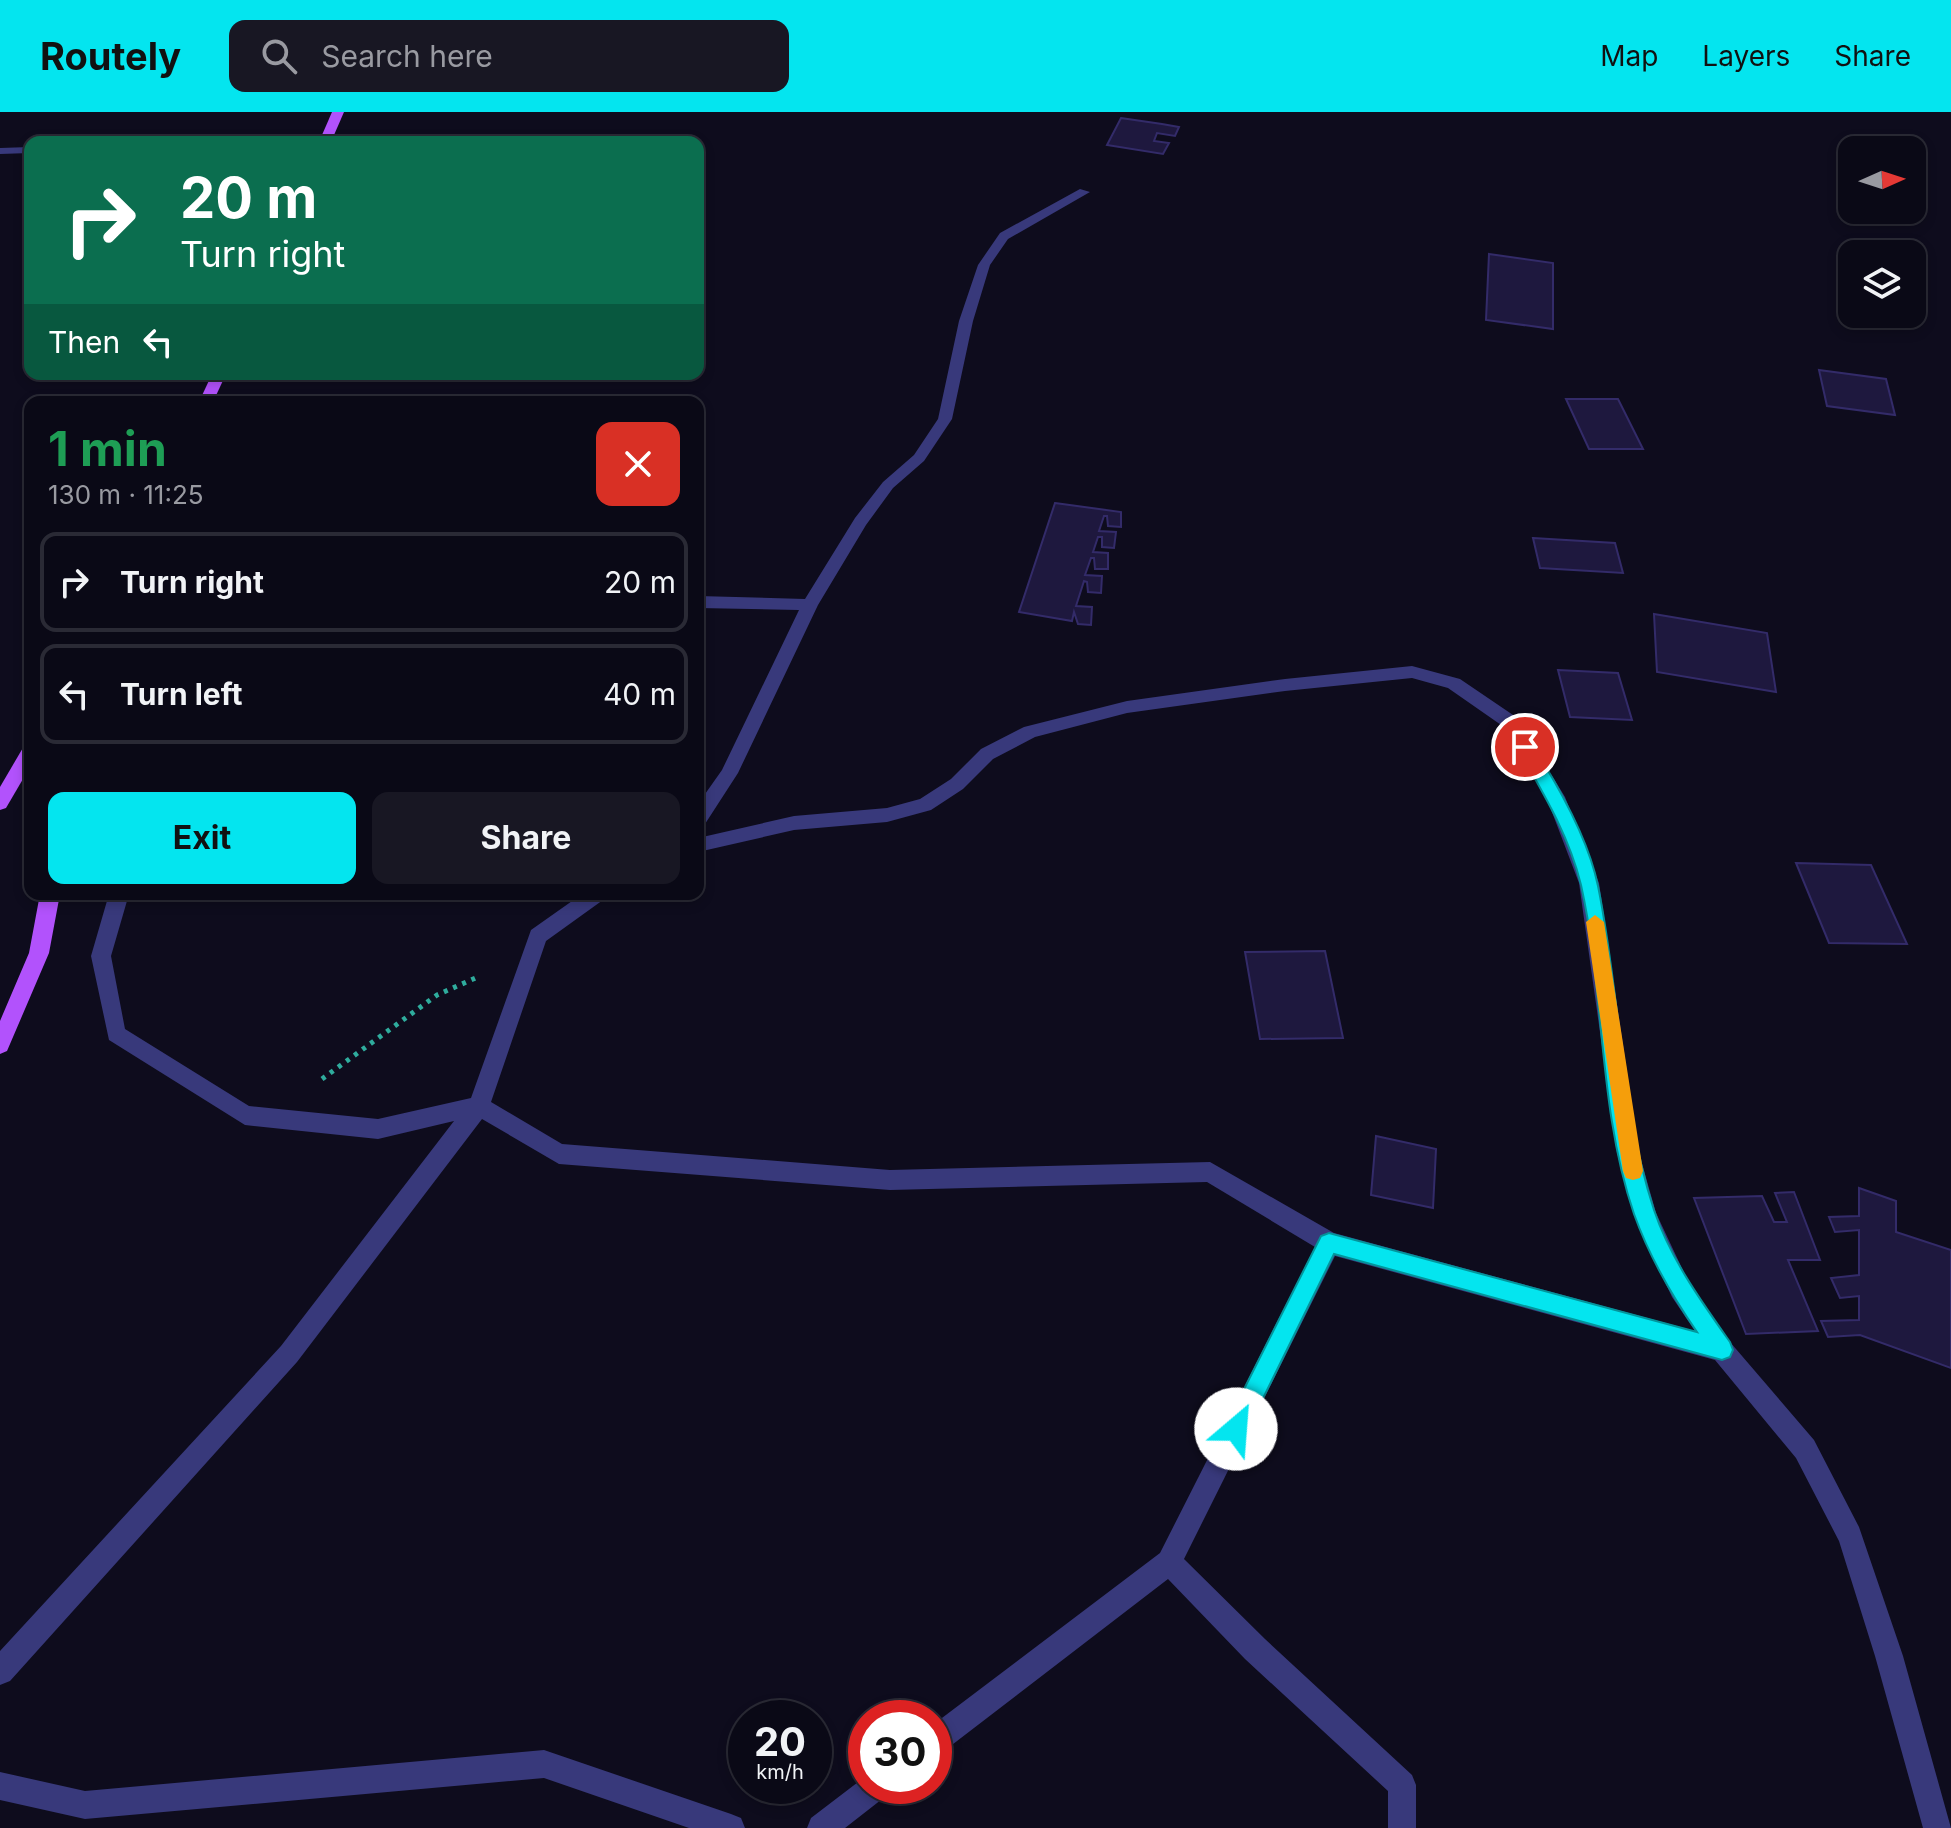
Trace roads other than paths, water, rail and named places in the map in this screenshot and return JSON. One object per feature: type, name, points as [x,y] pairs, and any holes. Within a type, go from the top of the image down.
[{"type":"main road","points":[[328,136],[338,112]]},
{"type":"main road","points":[[0,803],[24,761]]},
{"type":"main road","points":[[0,1045],[39,953],[49,900]]},
{"type":"street","points":[[0,151],[24,150]]},
{"type":"street","points":[[704,810],[729,773],[810,605],[860,522],[888,485],[919,458],[945,419],[966,321],[984,265],[1004,236],[1084,192]]},
{"type":"street","points":[[704,602],[810,605]]},
{"type":"street","points":[[704,844],[794,823],[887,815],[925,805],[957,784],[987,754],[1030,732],[1127,707],[1285,685],[1412,672],[1454,683],[1510,722],[1556,797],[1589,883],[1628,1153],[1645,1215],[1680,1289],[1722,1350],[1805,1449],[1850,1536],[1889,1656],[1937,1828]]},
{"type":"street","points":[[117,900],[101,956],[116,1034],[245,1115],[378,1129],[479,1106],[559,1154],[890,1180],[1210,1172],[1329,1243],[1722,1350]]},
{"type":"street","points":[[0,1671],[289,1354],[479,1106],[538,936],[588,900]]},
{"type":"street","points":[[952,1727],[1169,1562],[1329,1243]]},
{"type":"street","points":[[1169,1562],[1255,1649],[1402,1785],[1402,1828]]},
{"type":"street","points":[[0,1786],[85,1805],[544,1764],[731,1828]]},
{"type":"street","points":[[821,1828],[852,1804]]}]
